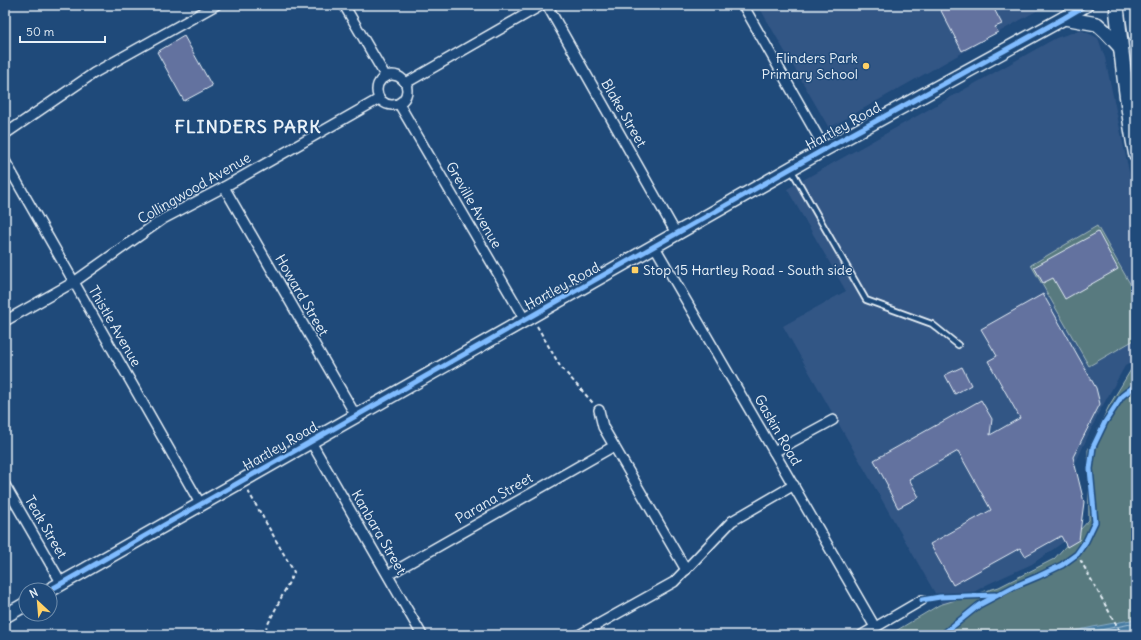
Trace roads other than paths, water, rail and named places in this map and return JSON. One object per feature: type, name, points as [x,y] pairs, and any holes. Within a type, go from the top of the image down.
[{"type":"main road","points":[[1118,5],[1117,11],[1130,124],[1136,154]]},
{"type":"main road","points":[[1130,5],[1132,8],[1136,36]]},
{"type":"street","points":[[5,134],[94,73],[216,5]]},
{"type":"street","points":[[344,5],[386,77]]},
{"type":"street","points":[[406,83],[542,5]]},
{"type":"street","name":"Blake Street","points":[[547,5],[677,235]]},
{"type":"street","points":[[743,5],[826,149]]},
{"type":"street","name":"Hartley Road","points":[[58,586],[826,149],[1086,5]]},
{"type":"street","points":[[1064,18],[1097,24],[1121,48]]},
{"type":"street","points":[[392,75],[397,76],[406,83],[407,94],[404,100],[399,104],[390,105],[379,99],[377,93],[378,86],[381,80],[386,77],[392,75]]},
{"type":"street","name":"Collingwood Avenue","points":[[5,321],[74,282],[163,219],[224,187],[379,99]]},
{"type":"street","name":"Greville Avenue","points":[[399,104],[528,318]]},
{"type":"street","name":"Thistle Avenue","points":[[5,161],[201,505]]},
{"type":"street","name":"Howard Street","points":[[224,187],[356,416]]},
{"type":"street","name":"Gaskin Road","points":[[655,247],[875,627]]},
{"type":"street","points":[[599,410],[604,427],[614,446],[686,570]]},
{"type":"street","points":[[774,452],[833,420]]},
{"type":"street","name":"Kanbara Street","points":[[311,442],[422,635]]},
{"type":"street","name":"Parana Street","points":[[388,575],[614,446]]},
{"type":"street","name":"Teak Street","points":[[5,485],[62,584]]},
{"type":"street","points":[[579,635],[674,582],[732,521],[794,485]]},
{"type":"street","points":[[862,635],[922,600]]},
{"type":"street","points":[[5,616],[18,609]]},
{"type":"street","points":[[243,635],[253,635]]},
{"type":"lane","points":[[792,169],[866,300],[932,324],[958,345]]},
{"type":"water","points":[[1136,619],[1136,635],[1057,635],[1093,627]]},
{"type":"place","name":"Flinders Park Primary School","points":[[866,66]]},
{"type":"place","name":"Stop 15 Hartley Road - South side","points":[[635,270]]},
{"type":"district","name":"FLINDERS PARK","points":[[248,126]]}]
